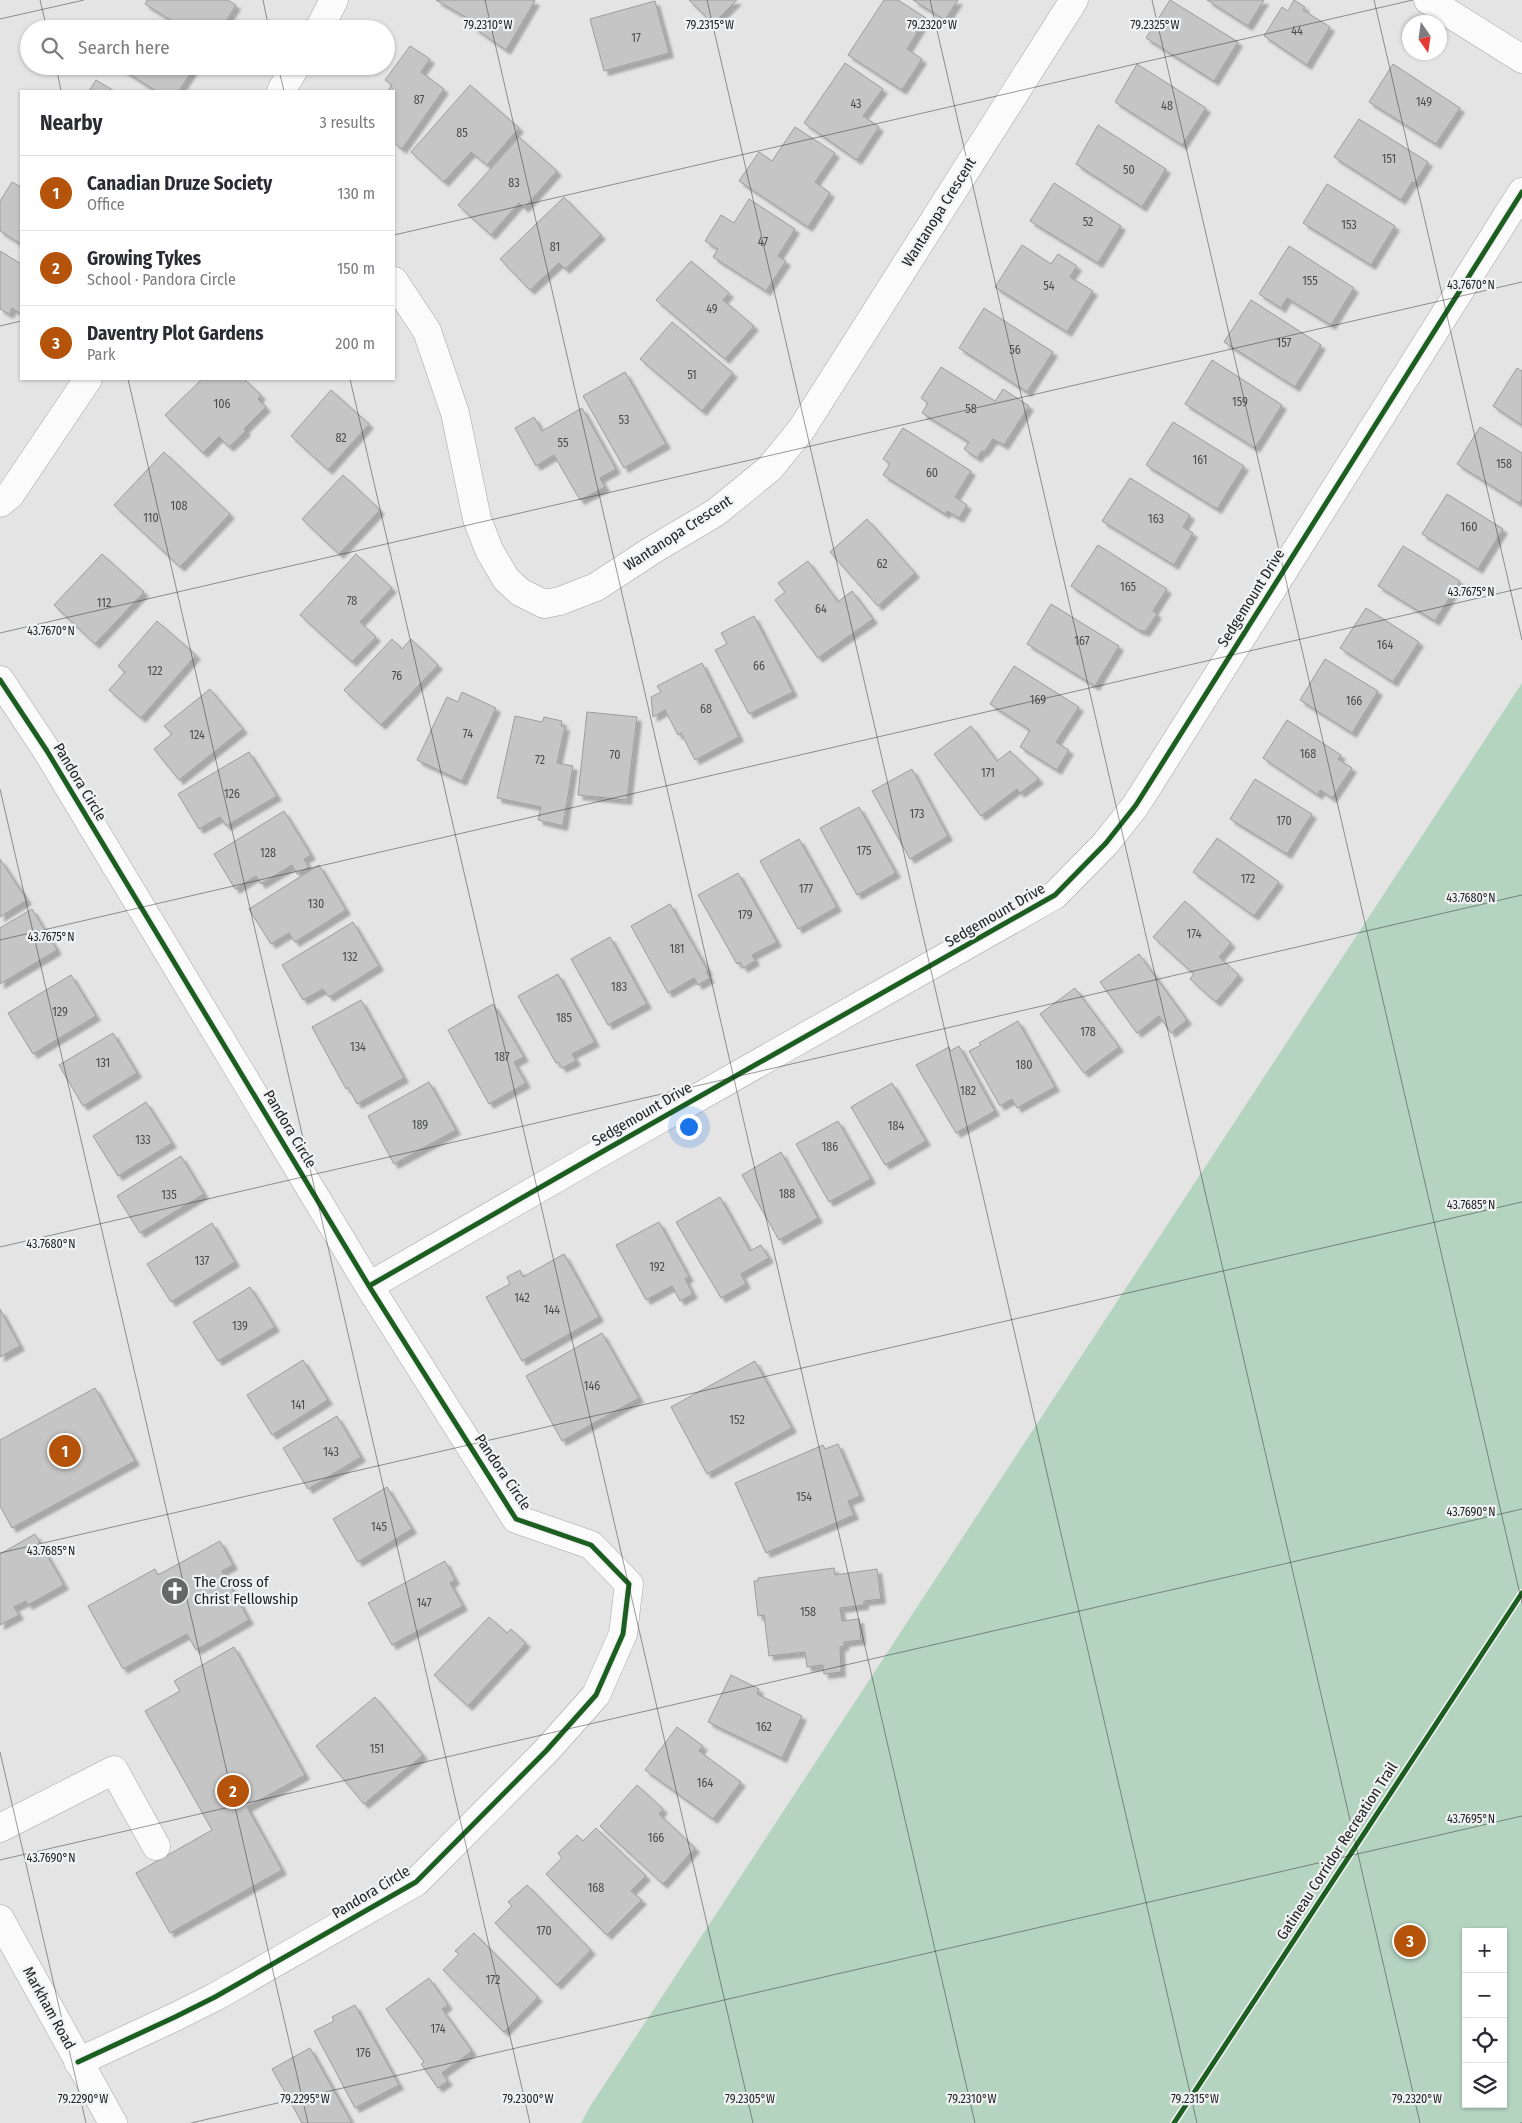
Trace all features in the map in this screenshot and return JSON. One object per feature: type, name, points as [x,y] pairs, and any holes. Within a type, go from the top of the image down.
[{"type":"street","points":[[324,20],[334,0]]},
{"type":"street","name":"Wantanopa Crescent","points":[[395,283],[427,331],[455,413],[477,518],[489,550],[506,579],[520,592],[544,604],[560,601],[596,588],[654,549],[714,513],[769,469],[801,430],[1074,0]]},
{"type":"street","points":[[1428,0],[1522,59]]},
{"type":"street","points":[[281,90],[290,75]]},
{"type":"street","name":"Sedgemount Drive","points":[[369,1286],[606,1149],[1055,895],[1106,843],[1136,805],[1522,192]]},
{"type":"street","points":[[0,503],[10,495],[87,380]]},
{"type":"street","name":"Pandora Circle","points":[[0,680],[47,751],[369,1286],[516,1519],[591,1545],[629,1584],[623,1634],[596,1695],[546,1751],[416,1882],[215,1996],[175,2017],[78,2062]]},
{"type":"street","points":[[0,1828],[114,1770],[156,1846]]},
{"type":"street","name":"Markham Road","points":[[0,1919],[112,2123]]},
{"type":"green space","points":[[1522,683],[1522,2123],[581,2123],[591,2105]]},
{"type":"building","points":[[147,0],[228,0],[236,5],[227,20],[171,20],[145,4]]},
{"type":"building","points":[[436,0],[535,1],[506,50],[473,27],[476,23]]},
{"type":"building","points":[[689,0],[737,0],[713,24]]},
{"type":"building","points":[[884,0],[898,0],[926,18],[907,49],[922,59],[902,90],[848,55]]},
{"type":"building","points":[[913,0],[958,0],[945,20]]},
{"type":"building","points":[[1170,0],[1238,42],[1214,81],[1146,38]]},
{"type":"building","points":[[1207,0],[1264,0],[1248,26]]},
{"type":"building","points":[[1294,0],[1305,7],[1303,10],[1330,27],[1307,65],[1264,36],[1282,7],[1288,11]]},
{"type":"building","points":[[655,1],[669,53],[604,71],[590,19]]},
{"type":"building","points":[[410,46],[430,59],[421,72],[444,89],[402,149],[395,144],[395,90],[389,90],[392,85],[385,80],[389,75],[395,75],[395,66]]},
{"type":"building","points":[[845,63],[883,89],[863,116],[879,127],[857,160],[804,123]]},
{"type":"building","points":[[1137,64],[1206,108],[1182,145],[1115,102]]},
{"type":"building","points":[[1393,64],[1460,108],[1436,144],[1369,102]]},
{"type":"building","points":[[131,75],[189,75],[180,90],[154,90]]},
{"type":"building","points":[[96,80],[112,90],[90,90]]},
{"type":"building","points":[[470,85],[519,128],[487,165],[471,152],[444,182],[411,152]]},
{"type":"building","points":[[1359,119],[1428,162],[1415,183],[1412,182],[1401,200],[1334,157]]},
{"type":"building","points":[[1098,125],[1166,169],[1142,207],[1076,164]]},
{"type":"building","points":[[795,127],[835,153],[815,182],[830,193],[808,227],[739,181],[759,152],[772,161]]},
{"type":"building","points":[[519,137],[557,171],[524,208],[519,203],[491,235],[458,205]]},
{"type":"building","points":[[12,182],[20,186],[20,243],[0,231],[0,201]]},
{"type":"building","points":[[1054,183],[1121,226],[1098,263],[1030,221]]},
{"type":"building","points":[[1327,184],[1395,226],[1371,265],[1303,223]]},
{"type":"building","points":[[564,197],[601,235],[565,269],[559,263],[530,290],[500,259]]},
{"type":"building","points":[[749,199],[795,229],[778,256],[786,261],[766,291],[713,257],[718,249],[705,241],[721,215],[734,223]]},
{"type":"building","points":[[1022,245],[1051,264],[1058,254],[1077,266],[1070,277],[1093,291],[1067,332],[995,287]]},
{"type":"building","points":[[1289,246],[1354,288],[1331,325],[1287,298],[1281,308],[1259,294]]},
{"type":"building","points":[[0,251],[20,263],[20,313],[12,308],[9,314],[0,309]]},
{"type":"building","points":[[691,261],[729,293],[723,300],[754,326],[725,359],[656,300]]},
{"type":"building","points":[[1251,300],[1321,345],[1295,387],[1224,342]]},
{"type":"building","points":[[984,308],[1053,352],[1027,392],[959,348]]},
{"type":"building","points":[[672,322],[733,373],[702,411],[640,359]]},
{"type":"building","points":[[1212,360],[1282,405],[1255,448],[1185,404]]},
{"type":"building","points":[[941,367],[995,401],[1003,389],[1029,406],[1004,445],[993,439],[977,458],[964,449],[969,442],[922,413],[928,403],[921,398]]},
{"type":"building","points":[[1517,368],[1522,371],[1522,425],[1493,406]]},
{"type":"building","points":[[625,372],[666,444],[624,468],[583,396]]},
{"type":"building","points":[[201,380],[245,380],[261,395],[258,399],[266,407],[244,429],[246,431],[229,447],[219,437],[203,453],[165,415]]},
{"type":"building","points":[[331,390],[369,424],[328,470],[291,436]]},
{"type":"building","points":[[582,408],[616,469],[600,478],[605,487],[580,500],[554,455],[536,466],[515,428],[534,417],[542,431]]},
{"type":"building","points":[[1173,422],[1244,466],[1217,509],[1146,465]]},
{"type":"building","points":[[1480,427],[1522,453],[1522,499],[1519,503],[1457,464]]},
{"type":"building","points":[[903,428],[971,471],[955,497],[967,505],[959,518],[947,511],[945,514],[883,475],[890,464],[883,459]]},
{"type":"building","points":[[164,452],[230,514],[180,567],[114,505]]},
{"type":"building","points":[[343,475],[380,510],[339,554],[302,519]]},
{"type":"building","points":[[1130,478],[1190,515],[1183,527],[1193,533],[1174,565],[1102,521]]},
{"type":"building","points":[[1447,494],[1503,529],[1478,569],[1422,534]]},
{"type":"building","points":[[867,519],[915,573],[878,606],[830,552]]},
{"type":"building","points":[[1098,545],[1167,589],[1153,611],[1157,614],[1145,632],[1140,631],[1071,586]]},
{"type":"building","points":[[1403,546],[1460,581],[1435,621],[1378,586]]},
{"type":"building","points":[[102,554],[144,592],[95,644],[54,605]]},
{"type":"building","points":[[356,554],[392,588],[360,622],[376,637],[352,662],[300,615]]},
{"type":"building","points":[[808,561],[838,602],[852,591],[873,619],[818,658],[775,600],[785,592],[778,583]]},
{"type":"building","points":[[1051,604],[1119,646],[1095,686],[1027,644]]},
{"type":"building","points":[[1366,608],[1419,642],[1393,682],[1340,648]]},
{"type":"building","points":[[754,616],[793,692],[749,714],[715,650],[727,644],[721,633]]},
{"type":"building","points":[[157,621],[196,655],[141,718],[109,690],[125,672],[118,666]]},
{"type":"building","points":[[392,639],[402,649],[411,639],[438,665],[381,725],[344,690]]},
{"type":"building","points":[[1325,659],[1378,691],[1352,733],[1300,700]]},
{"type":"building","points":[[702,663],[739,737],[695,760],[681,733],[678,735],[665,710],[653,717],[651,697],[661,692],[657,686]]},
{"type":"building","points":[[1014,666],[1079,707],[1056,742],[1069,750],[1057,770],[1020,747],[1030,730],[990,704]]},
{"type":"building","points":[[210,689],[243,729],[179,780],[154,749],[172,734],[164,726]]},
{"type":"building","points":[[462,692],[496,708],[462,781],[417,760],[447,697],[458,702]]},
{"type":"building","points":[[587,712],[637,717],[627,800],[578,795]]},
{"type":"building","points":[[515,716],[542,722],[544,717],[562,721],[561,726],[565,726],[557,763],[573,766],[563,826],[538,820],[541,807],[497,798]]},
{"type":"building","points":[[1287,720],[1341,755],[1338,759],[1352,768],[1332,798],[1320,790],[1318,795],[1263,758]]},
{"type":"building","points":[[971,726],[997,761],[1010,751],[1039,779],[1020,793],[1017,789],[981,816],[934,754]]},
{"type":"building","points":[[249,752],[277,796],[226,826],[220,817],[199,829],[178,794]]},
{"type":"building","points":[[912,769],[948,836],[910,859],[872,791]]},
{"type":"building","points":[[1255,779],[1312,814],[1287,854],[1230,819]]},
{"type":"building","points":[[859,807],[896,873],[857,895],[820,828]]},
{"type":"building","points":[[284,811],[311,855],[304,859],[309,867],[297,874],[292,865],[261,884],[256,876],[235,889],[214,854]]},
{"type":"building","points":[[1217,838],[1279,882],[1254,916],[1193,872]]},
{"type":"building","points":[[799,839],[837,907],[798,929],[760,861]]},
{"type":"building","points":[[0,859],[27,900],[0,917]]},
{"type":"building","points":[[319,865],[346,910],[295,942],[289,933],[271,944],[249,909]]},
{"type":"building","points":[[738,873],[777,942],[752,955],[755,961],[743,968],[740,962],[737,964],[698,895]]},
{"type":"building","points":[[1185,901],[1231,943],[1219,957],[1239,975],[1216,1002],[1190,979],[1194,974],[1153,937]]},
{"type":"building","points":[[670,904],[708,971],[706,972],[710,978],[698,985],[694,978],[668,993],[631,926]]},
{"type":"building","points":[[32,909],[57,950],[0,984],[0,928]]},
{"type":"building","points":[[353,922],[379,966],[329,997],[323,989],[303,1000],[282,965]]},
{"type":"building","points":[[610,937],[647,1004],[608,1025],[571,959]]},
{"type":"building","points":[[1139,954],[1187,1020],[1171,1033],[1159,1016],[1137,1033],[1100,982]]},
{"type":"building","points":[[558,974],[595,1042],[572,1054],[576,1061],[562,1068],[558,1062],[556,1063],[518,996]]},
{"type":"building","points":[[71,975],[96,1016],[33,1054],[8,1013]]},
{"type":"building","points":[[1075,988],[1119,1047],[1084,1073],[1040,1014]]},
{"type":"building","points":[[361,1000],[404,1078],[357,1104],[348,1087],[346,1089],[312,1027]]},
{"type":"building","points":[[493,1004],[524,1057],[514,1062],[526,1083],[489,1104],[448,1030]]},
{"type":"building","points":[[1018,1021],[1055,1087],[1017,1108],[1012,1099],[1000,1106],[969,1051],[981,1045],[979,1043]]},
{"type":"building","points":[[113,1033],[137,1073],[83,1106],[59,1065]]},
{"type":"building","points":[[959,1046],[995,1111],[956,1133],[916,1065],[949,1047],[950,1051]]},
{"type":"building","points":[[429,1082],[456,1130],[394,1164],[368,1116]]},
{"type":"building","points":[[892,1083],[926,1141],[885,1165],[851,1107]]},
{"type":"building","points":[[146,1102],[172,1143],[118,1176],[93,1136]]},
{"type":"building","points":[[838,1121],[871,1179],[829,1202],[796,1144]]},
{"type":"building","points":[[781,1152],[818,1218],[779,1240],[742,1175]]},
{"type":"building","points":[[181,1156],[204,1194],[140,1233],[117,1196]]},
{"type":"building","points":[[720,1197],[750,1251],[761,1245],[769,1258],[741,1274],[746,1284],[721,1298],[676,1222]]},
{"type":"building","points":[[659,1222],[689,1277],[685,1279],[693,1294],[680,1301],[672,1286],[646,1300],[616,1245]]},
{"type":"building","points":[[212,1223],[235,1262],[171,1302],[147,1264]]},
{"type":"building","points":[[564,1254],[599,1317],[522,1361],[486,1297],[510,1284],[507,1277],[520,1270],[523,1277]]},
{"type":"building","points":[[250,1287],[275,1327],[218,1361],[193,1322]]},
{"type":"building","points":[[0,1309],[20,1346],[0,1357]]},
{"type":"building","points":[[602,1333],[639,1398],[562,1441],[526,1376]]},
{"type":"building","points":[[303,1360],[328,1400],[272,1435],[247,1395]]},
{"type":"building","points":[[755,1361],[792,1428],[707,1474],[671,1407]]},
{"type":"building","points":[[95,1388],[135,1461],[12,1528],[0,1506],[0,1440]]},
{"type":"building","points":[[337,1416],[361,1457],[308,1489],[283,1448]]},
{"type":"building","points":[[838,1444],[860,1496],[848,1501],[854,1515],[766,1553],[735,1483],[823,1445],[825,1449]]},
{"type":"building","points":[[387,1487],[412,1529],[358,1562],[333,1519]]},
{"type":"building","points":[[35,1534],[64,1585],[28,1605],[26,1601],[14,1607],[19,1615],[0,1625],[0,1554]]},
{"type":"building","name":"The Cross of Christ Fellowship","points":[[220,1541],[233,1565],[222,1571],[249,1620],[196,1650],[187,1634],[123,1669],[88,1606],[155,1569],[158,1575]]},
{"type":"building","points":[[445,1561],[455,1580],[450,1583],[463,1606],[392,1645],[368,1603]]},
{"type":"building","points":[[834,1568],[835,1575],[877,1569],[881,1599],[864,1601],[864,1605],[840,1608],[842,1621],[859,1619],[861,1640],[844,1642],[844,1646],[840,1647],[841,1672],[824,1674],[823,1665],[807,1667],[805,1652],[769,1656],[764,1615],[758,1616],[754,1581],[758,1581],[758,1578]]},
{"type":"building","points":[[489,1617],[507,1633],[511,1629],[526,1643],[468,1706],[434,1675]]},
{"type":"building","points":[[234,1647],[305,1775],[247,1807],[282,1870],[170,1933],[136,1873],[212,1830],[145,1711],[180,1691],[174,1681]]},
{"type":"building","points":[[731,1675],[759,1689],[757,1694],[802,1716],[782,1758],[708,1722]]},
{"type":"building","points":[[375,1697],[423,1755],[364,1804],[316,1746]]},
{"type":"building","points":[[677,1727],[703,1746],[699,1751],[741,1782],[713,1819],[645,1770]]},
{"type":"building","points":[[637,1785],[663,1809],[659,1814],[695,1848],[663,1884],[600,1826]]},
{"type":"building","points":[[596,1828],[646,1876],[631,1891],[642,1900],[607,1935],[546,1874],[562,1858],[558,1853],[577,1835],[583,1841]]},
{"type":"building","points":[[527,1885],[591,1950],[557,1985],[495,1923],[512,1906],[508,1902]]},
{"type":"building","points":[[474,1933],[538,1997],[504,2032],[443,1970],[459,1954],[455,1951]]},
{"type":"building","points":[[429,1978],[448,2005],[442,2009],[472,2051],[442,2073],[448,2081],[438,2088],[421,2064],[424,2062],[386,2009]]},
{"type":"building","points":[[355,2005],[399,2085],[355,2108],[314,2031],[334,2021],[332,2017]]},
{"type":"building","points":[[310,2048],[352,2123],[302,2123],[272,2069]]},
{"type":"cycle path","points":[[369,1286],[1055,895],[1106,843],[1136,805],[1522,192]]},
{"type":"cycle path","points":[[0,680],[47,751],[369,1286],[516,1519],[591,1545],[629,1584],[623,1634],[596,1695],[546,1751],[416,1882],[215,1997],[78,2062]]},
{"type":"cycle path","name":"Gatineau Corridor Recreation Trail","points":[[1174,2123],[1522,1593]]},
{"type":"place","name":"Canadian Druze Society","points":[[65,1451]]},
{"type":"place","name":"The Cross of Christ Fellowship","points":[[175,1591]]},
{"type":"place","name":"Growing Tykes","points":[[233,1791]]},
{"type":"place","name":"Daventry Plot Gardens","points":[[1410,1941]]}]
